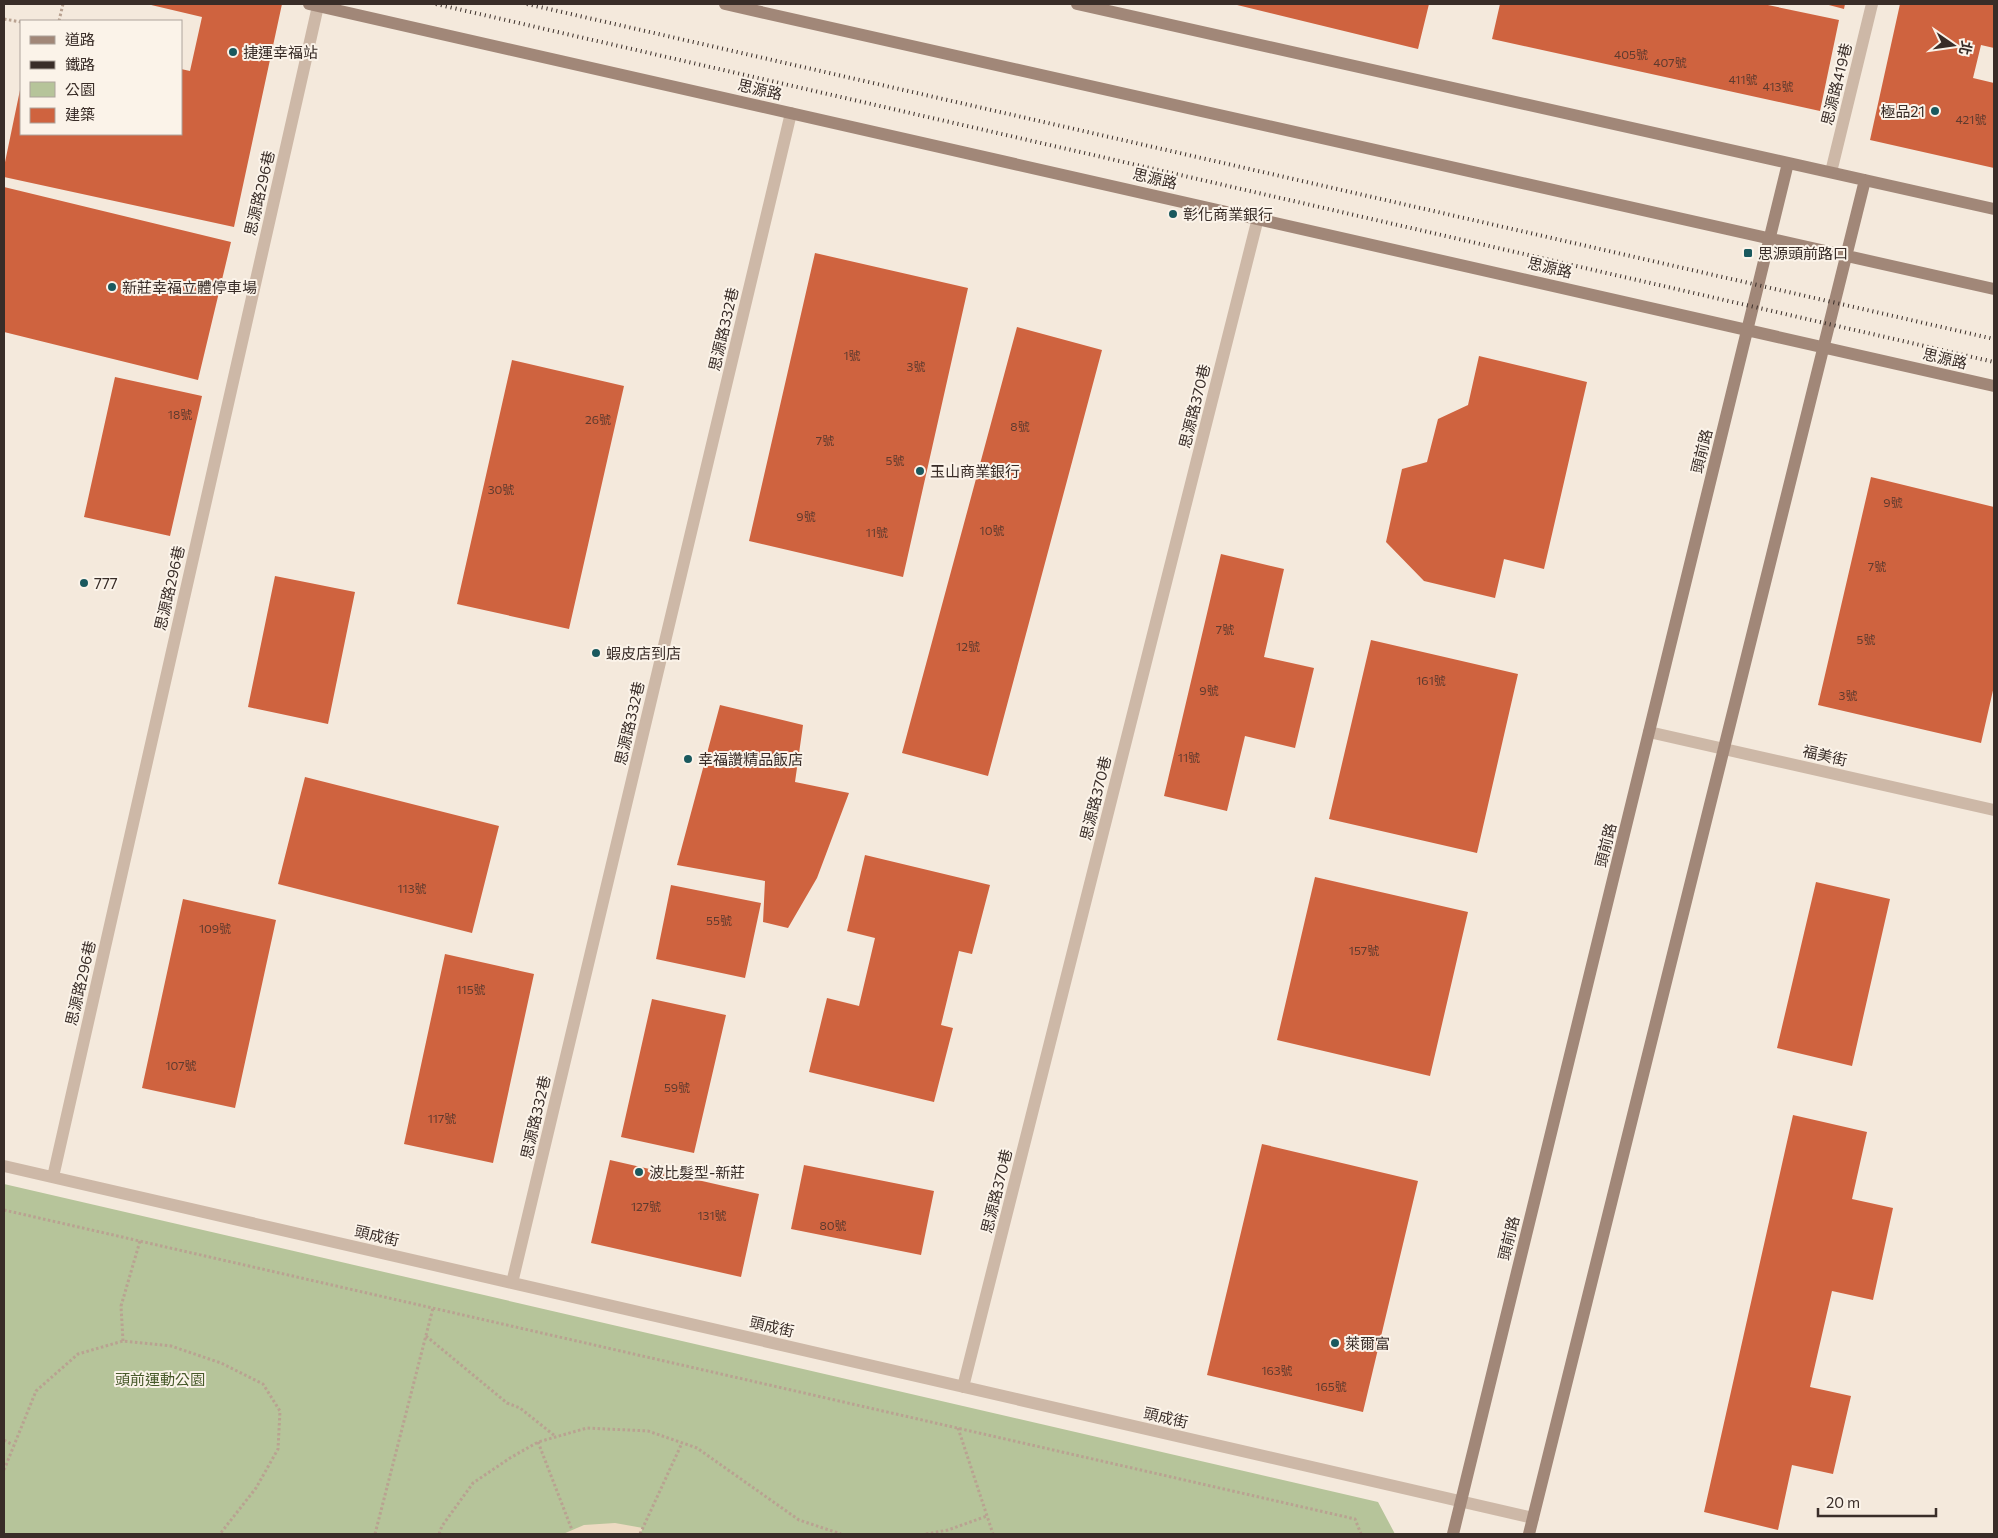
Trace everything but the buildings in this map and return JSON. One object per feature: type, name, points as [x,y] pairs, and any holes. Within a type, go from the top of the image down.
[{"type":"main road","points":[[725,4],[1994,289]]},
{"type":"main road","points":[[1077,4],[1994,209]]},
{"type":"main road","name":"思源路","points":[[313,5],[1994,386]]},
{"type":"main road","name":"頭前路","points":[[1453,1534],[1788,163]]},
{"type":"main road","points":[[1529,1534],[1865,180]]},
{"type":"street","name":"思源路419巷","points":[[1831,172],[1872,4]]},
{"type":"street","name":"思源路296巷","points":[[53,1177],[313,5]]},
{"type":"street","name":"思源路332巷","points":[[512,1283],[791,113]]},
{"type":"street","name":"思源路370巷","points":[[963,1387],[1258,218]]},
{"type":"street","name":"福美街","points":[[1649,732],[1994,810]]},
{"type":"street","name":"頭成街","points":[[4,1166],[1533,1518]]},
{"type":"path","points":[[60,20],[63,4]]},
{"type":"path","points":[[4,19],[20,22]]},
{"type":"path","points":[[4,1210],[1355,1519],[1361,1534]]},
{"type":"path","points":[[122,1341],[120,1306],[140,1241]]},
{"type":"path","points":[[375,1534],[433,1308]]},
{"type":"path","points":[[426,1336],[506,1403],[520,1408],[555,1437]]},
{"type":"path","points":[[4,1470],[36,1391],[78,1354],[122,1341],[171,1346],[221,1363],[263,1384],[280,1410],[278,1449],[256,1488],[220,1534]]},
{"type":"path","points":[[439,1534],[442,1526],[473,1483],[538,1442],[587,1428],[648,1431],[696,1448],[799,1520],[841,1534]]},
{"type":"path","points":[[958,1428],[993,1534]]},
{"type":"path","points":[[4,1440],[13,1445]]},
{"type":"path","points":[[538,1442],[572,1530]]},
{"type":"path","points":[[640,1534],[682,1443]]},
{"type":"path","points":[[926,1534],[948,1530],[987,1516]]},
{"type":"green space","name":"頭前運動公園","points":[[4,1184],[1378,1502],[1395,1534],[4,1534]]},
{"type":"shaded area","points":[[615,1523],[643,1528],[640,1534],[563,1534],[584,1525]]},
{"type":"railway","points":[[436,4],[1994,362]]},
{"type":"railway","points":[[527,4],[1994,339]]},
{"type":"place","name":"捷運幸福站","points":[[233,52]]},
{"type":"place","name":"極品21","points":[[1935,111]]},
{"type":"place","name":"彰化商業銀行","points":[[1173,214]]},
{"type":"place","name":"思源頭前路口","points":[[1748,253]]},
{"type":"place","name":"新莊幸福立體停車場","points":[[112,287]]},
{"type":"place","name":"玉山商業銀行","points":[[920,471]]},
{"type":"place","name":"777","points":[[84,583]]},
{"type":"place","name":"蝦皮店到店","points":[[596,653]]},
{"type":"place","name":"幸福讚精品飯店","points":[[688,759]]},
{"type":"place","name":"波比髮型-新莊","points":[[639,1172]]},
{"type":"place","name":"萊爾富","points":[[1335,1343]]}]
